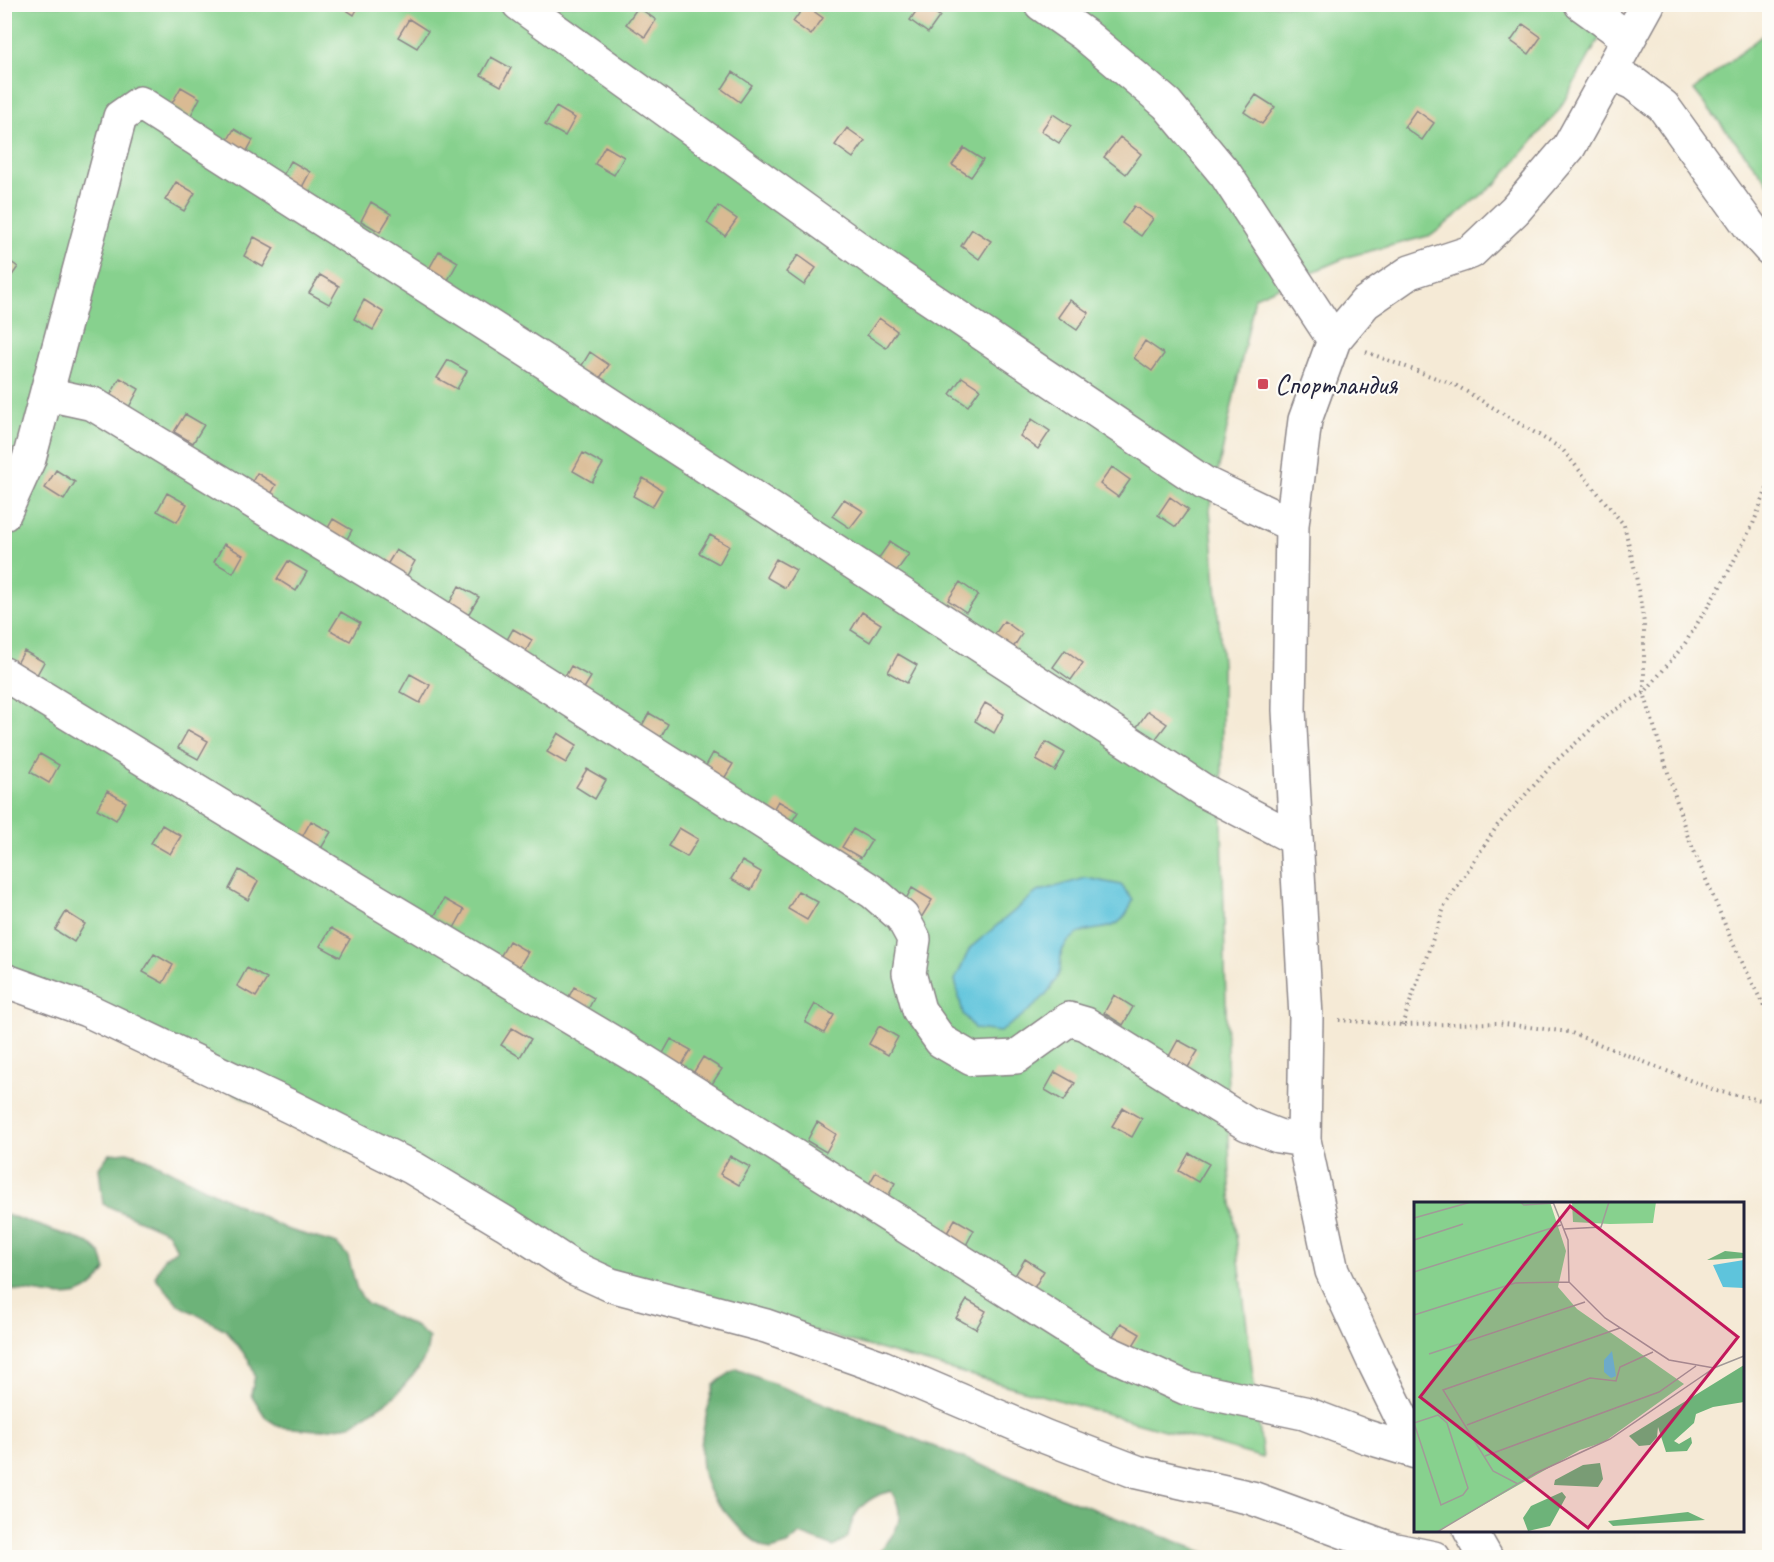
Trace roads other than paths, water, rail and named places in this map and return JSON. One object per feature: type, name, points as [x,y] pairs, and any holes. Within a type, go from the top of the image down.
[{"type":"street","points":[[519,4],[898,277],[1204,483],[1292,525]]},
{"type":"street","points":[[1041,4],[1085,35],[1167,104],[1226,175],[1334,340]]},
{"type":"street","points":[[1581,4],[1628,38]]},
{"type":"street","points":[[1414,1443],[1374,1365],[1332,1271],[1304,1140],[1306,1017],[1289,710],[1292,525],[1305,420],[1334,340],[1365,303],[1410,272],[1471,252],[1515,210],[1569,147],[1648,4]]},
{"type":"street","points":[[1611,73],[1633,83],[1663,106],[1751,228],[1770,249]]},
{"type":"street","points":[[4,514],[29,459],[120,117],[140,104],[619,410],[1204,791],[1296,839]]},
{"type":"street","points":[[47,394],[93,404],[395,588],[873,892],[902,917],[914,939],[909,973],[919,1010],[941,1041],[972,1059],[1016,1057],[1069,1019],[1086,1024],[1247,1124],[1278,1136],[1304,1140]]},
{"type":"street","points":[[4,674],[642,1060],[1102,1350],[1186,1388],[1304,1413],[1367,1437],[1414,1451]]},
{"type":"street","points":[[4,980],[87,1010],[413,1168],[505,1223],[574,1268],[610,1285],[766,1326],[882,1367],[1046,1437],[1137,1472],[1252,1498],[1391,1549],[1434,1557]]},
{"type":"street","points":[[1471,1532],[1486,1557]]},
{"type":"water","points":[[1086,878],[1121,885],[1133,900],[1127,914],[1111,926],[1085,931],[1067,943],[1062,951],[1060,969],[1055,982],[1042,999],[1017,1020],[1000,1032],[975,1029],[963,1014],[955,980],[970,948],[1037,892]]},
{"type":"place","name":"Спортландия","points":[[1263,384]]}]
